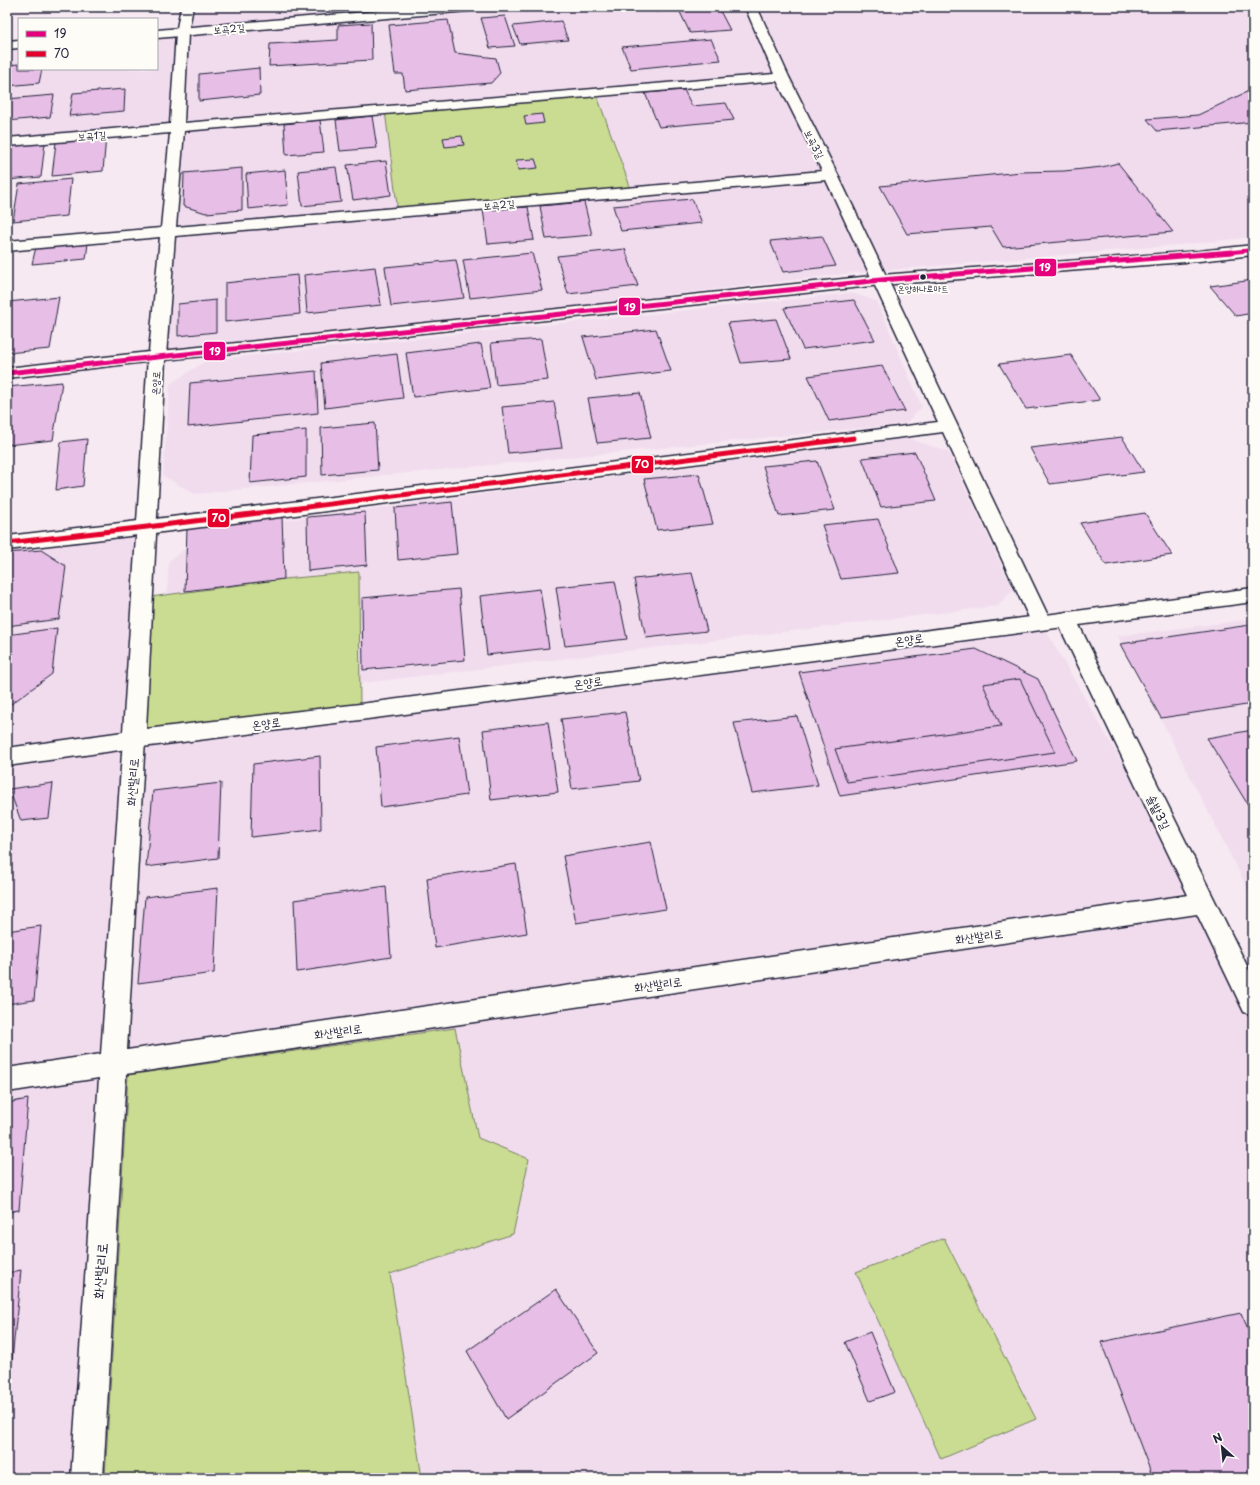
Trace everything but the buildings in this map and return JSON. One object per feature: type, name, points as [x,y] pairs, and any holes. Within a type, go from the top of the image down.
[{"type":"street","points":[[7,373],[157,356],[177,128],[182,32],[187,7]]},
{"type":"street","name":"보곡2길","points":[[182,32],[468,7]]},
{"type":"street","name":"보곡3길","points":[[751,7],[782,77],[881,280],[1041,622]]},
{"type":"street","points":[[158,34],[182,32]]},
{"type":"street","points":[[7,45],[18,44]]},
{"type":"street","points":[[177,128],[782,77]]},
{"type":"street","name":"보곡1길","points":[[7,142],[177,128]]},
{"type":"street","name":"보곡2길","points":[[168,233],[831,175]]},
{"type":"street","points":[[7,246],[168,233]]},
{"type":"street","name":"온양로","points":[[134,739],[148,527],[157,356],[881,280],[1199,256],[1253,250]]},
{"type":"street","points":[[7,544],[949,426]]},
{"type":"street","name":"온양로","points":[[7,757],[134,739],[360,712],[1253,595]]},
{"type":"street","name":"솔밭3길","points":[[1066,619],[1253,1004]]},
{"type":"street","name":"화산발리로","points":[[87,1478],[134,739]]},
{"type":"street","name":"화산발리로","points":[[114,1064],[1203,903]]},
{"type":"street","points":[[7,1080],[114,1064]]},
{"type":"shaded area","points":[[187,7],[1253,7],[1253,237],[1189,244],[844,274],[157,356],[177,129],[7,142],[7,45],[18,44],[18,70],[158,70],[158,34],[182,32]]},
{"type":"shaded area","points":[[851,293],[877,301],[922,407],[905,424],[195,494],[163,476],[170,384],[207,360]]},
{"type":"shaded area","points":[[908,438],[949,452],[1013,590],[998,606],[198,703],[161,680],[169,561],[210,530]]},
{"type":"shaded area","points":[[147,527],[134,739],[1041,622],[1203,903],[1253,1004],[1253,1478],[7,1478],[7,543]]},
{"type":"shaded area","points":[[1253,619],[1253,899],[1118,636]]},
{"type":"green space","points":[[596,93],[632,192],[398,213],[385,111]]},
{"type":"green space","points":[[359,572],[360,712],[134,739],[143,598],[284,579]]},
{"type":"green space","points":[[455,1028],[478,1138],[529,1159],[513,1234],[390,1274],[422,1478],[105,1478],[128,1075]]},
{"type":"green space","points":[[944,1238],[1036,1419],[941,1459],[856,1272]]},
{"type":"transit line","name":"19","points":[[7,373],[881,280],[1199,256],[1253,250]]},
{"type":"transit line","name":"70","points":[[7,543],[147,527],[854,438]]},
{"type":"place","name":"온양하나로마트","points":[[923,277]]}]
